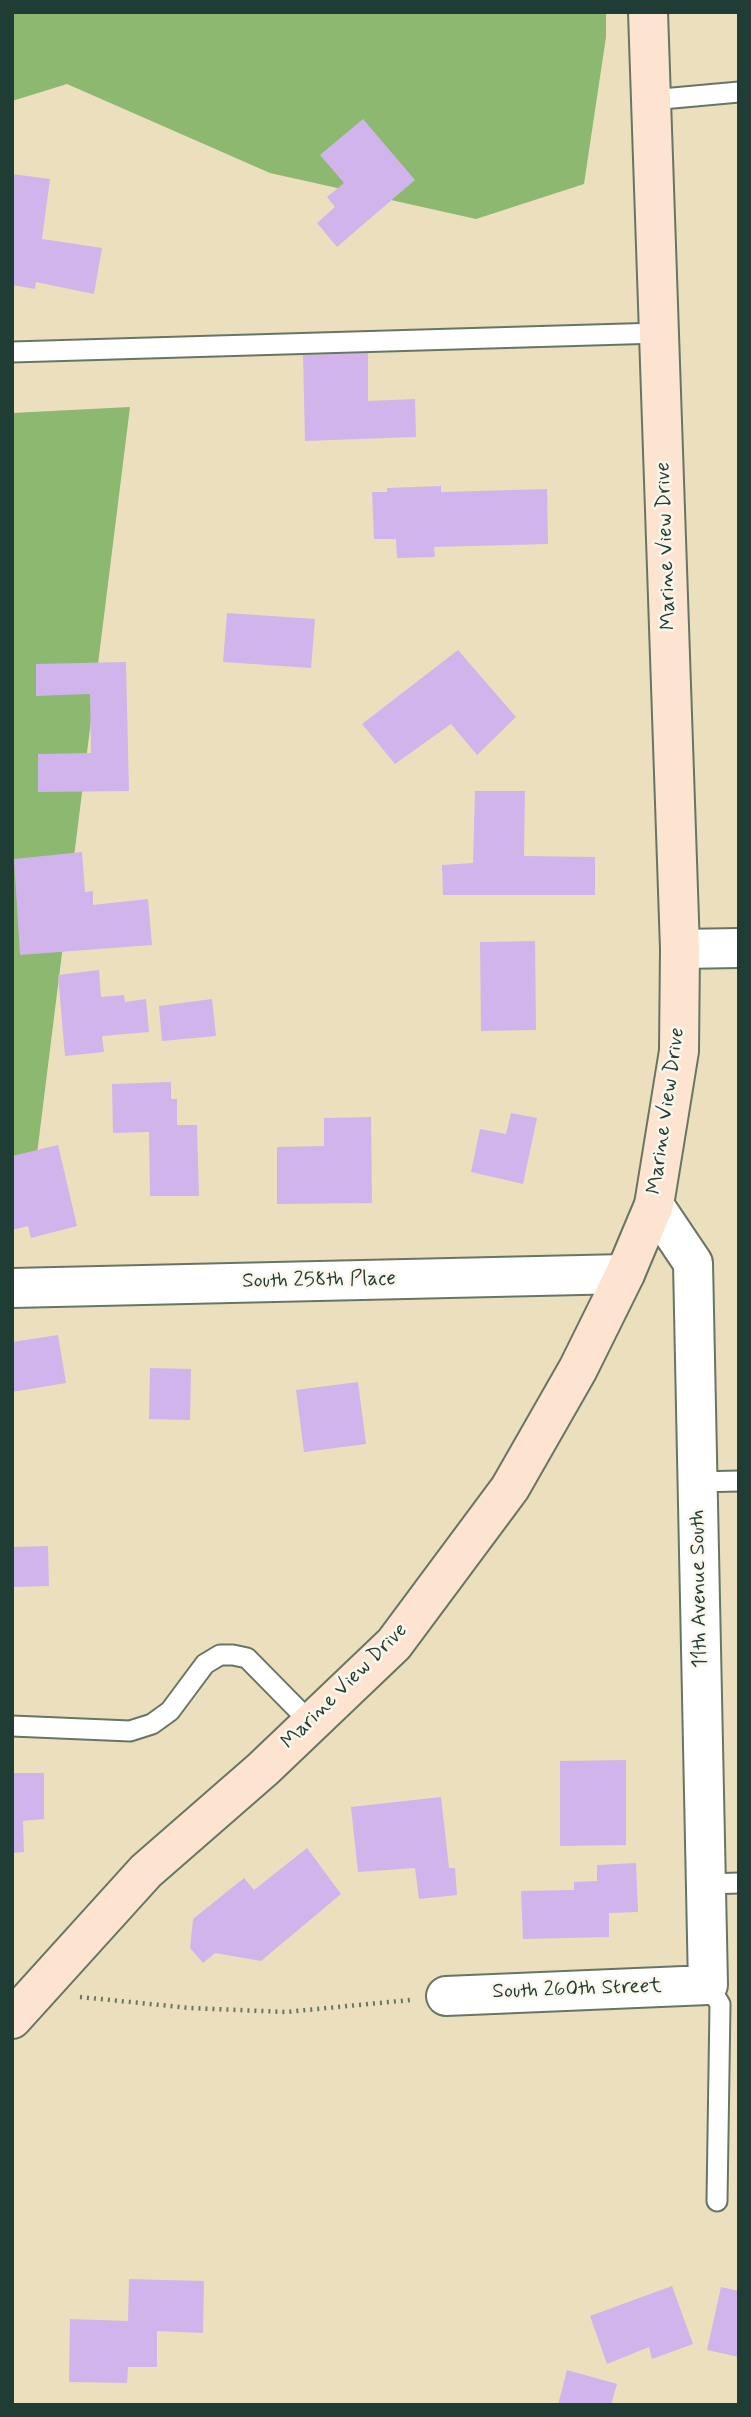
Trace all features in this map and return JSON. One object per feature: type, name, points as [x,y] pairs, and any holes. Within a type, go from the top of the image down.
[{"type":"main road","name":"Marine View Drive","points":[[20,2000],[146,1871],[311,1723],[394,1644],[510,1488],[578,1369],[625,1274],[654,1205],[679,1051],[680,949],[648,12]]},
{"type":"street","points":[[680,949],[739,948]]},
{"type":"street","name":"11th Avenue South","points":[[654,1205],[692,1263],[697,1482],[722,1884],[708,1985]]},
{"type":"street","name":"South 258th Place","points":[[12,1288],[625,1274]]},
{"type":"street","name":"South 260th Street","points":[[446,1996],[708,1985]]},
{"type":"lane","points":[[651,100],[739,92]]},
{"type":"lane","points":[[12,352],[660,333]]},
{"type":"lane","points":[[697,1482],[739,1481]]},
{"type":"lane","points":[[12,1726],[130,1731],[152,1724],[170,1711],[205,1664],[220,1655],[247,1658],[311,1723]]},
{"type":"lane","points":[[708,1985],[720,2004],[718,2201]]},
{"type":"path","points":[[20,2000],[286,2012],[446,1996]]},
{"type":"green space","points":[[12,12],[606,12],[606,37],[584,184],[476,219],[270,173],[67,84],[12,101]]},
{"type":"green space","points":[[130,407],[35,1170],[12,1169],[12,413]]},
{"type":"building","points":[[363,119],[415,180],[337,247],[317,223],[335,207],[327,197],[344,183],[320,155]]},
{"type":"building","points":[[12,174],[50,179],[42,239],[102,248],[94,294],[36,282],[35,289],[12,285]]},
{"type":"building","points":[[368,353],[368,401],[415,399],[416,437],[305,441],[303,355]]},
{"type":"building","points":[[441,486],[441,492],[547,489],[548,544],[434,547],[435,557],[397,558],[396,539],[374,539],[372,492],[387,492],[387,488]]},
{"type":"building","points":[[227,613],[315,619],[311,668],[223,662]]},
{"type":"building","points":[[458,650],[516,717],[477,755],[451,724],[395,764],[362,724]]},
{"type":"building","points":[[126,662],[129,791],[38,792],[38,754],[91,753],[90,694],[36,696],[36,664]]},
{"type":"building","points":[[475,791],[525,791],[524,856],[595,857],[595,895],[443,895],[442,865],[473,863]]},
{"type":"building","points":[[82,852],[85,892],[93,891],[93,905],[148,899],[152,945],[20,955],[14,859]]},
{"type":"building","points":[[535,941],[536,1030],[481,1031],[480,942]]},
{"type":"building","points":[[99,970],[101,997],[124,995],[125,1002],[146,999],[149,1032],[102,1036],[104,1052],[65,1056],[58,975]]},
{"type":"building","points":[[212,999],[216,1036],[162,1041],[159,1006]]},
{"type":"building","points":[[171,1082],[171,1099],[177,1099],[177,1125],[197,1125],[199,1196],[150,1196],[149,1132],[113,1133],[112,1084]]},
{"type":"building","points":[[511,1113],[537,1118],[523,1184],[471,1172],[480,1129],[506,1134]]},
{"type":"building","points":[[371,1117],[372,1203],[277,1204],[277,1147],[324,1146],[324,1118]]},
{"type":"building","points":[[58,1145],[77,1226],[31,1238],[28,1226],[12,1230],[12,1156]]},
{"type":"building","points":[[58,1335],[66,1383],[12,1392],[12,1342]]},
{"type":"building","points":[[150,1368],[191,1369],[190,1420],[149,1419]]},
{"type":"building","points":[[358,1382],[366,1444],[304,1452],[296,1390]]},
{"type":"building","points":[[48,1546],[49,1586],[12,1587],[12,1547]]},
{"type":"building","points":[[626,1760],[626,1845],[560,1846],[560,1761]]},
{"type":"building","points":[[12,1773],[44,1773],[44,1819],[23,1821],[24,1852],[12,1853]]},
{"type":"building","points":[[441,1797],[449,1868],[455,1868],[457,1895],[419,1899],[415,1868],[358,1872],[351,1807]]},
{"type":"building","points":[[307,1848],[341,1894],[261,1961],[215,1953],[203,1963],[190,1948],[193,1919],[244,1878],[254,1890]]},
{"type":"building","points":[[636,1863],[638,1912],[609,1913],[609,1937],[523,1939],[521,1891],[574,1890],[574,1882],[597,1881],[597,1865]]},
{"type":"building","points":[[129,2279],[204,2281],[203,2333],[157,2331],[157,2367],[128,2367],[127,2383],[69,2382],[70,2319],[128,2321]]},
{"type":"building","points":[[672,2286],[693,2344],[652,2359],[649,2347],[607,2364],[590,2316]]},
{"type":"building","points":[[721,2287],[739,2291],[739,2357],[707,2350]]},
{"type":"building","points":[[567,2370],[617,2384],[611,2405],[558,2405]]}]
